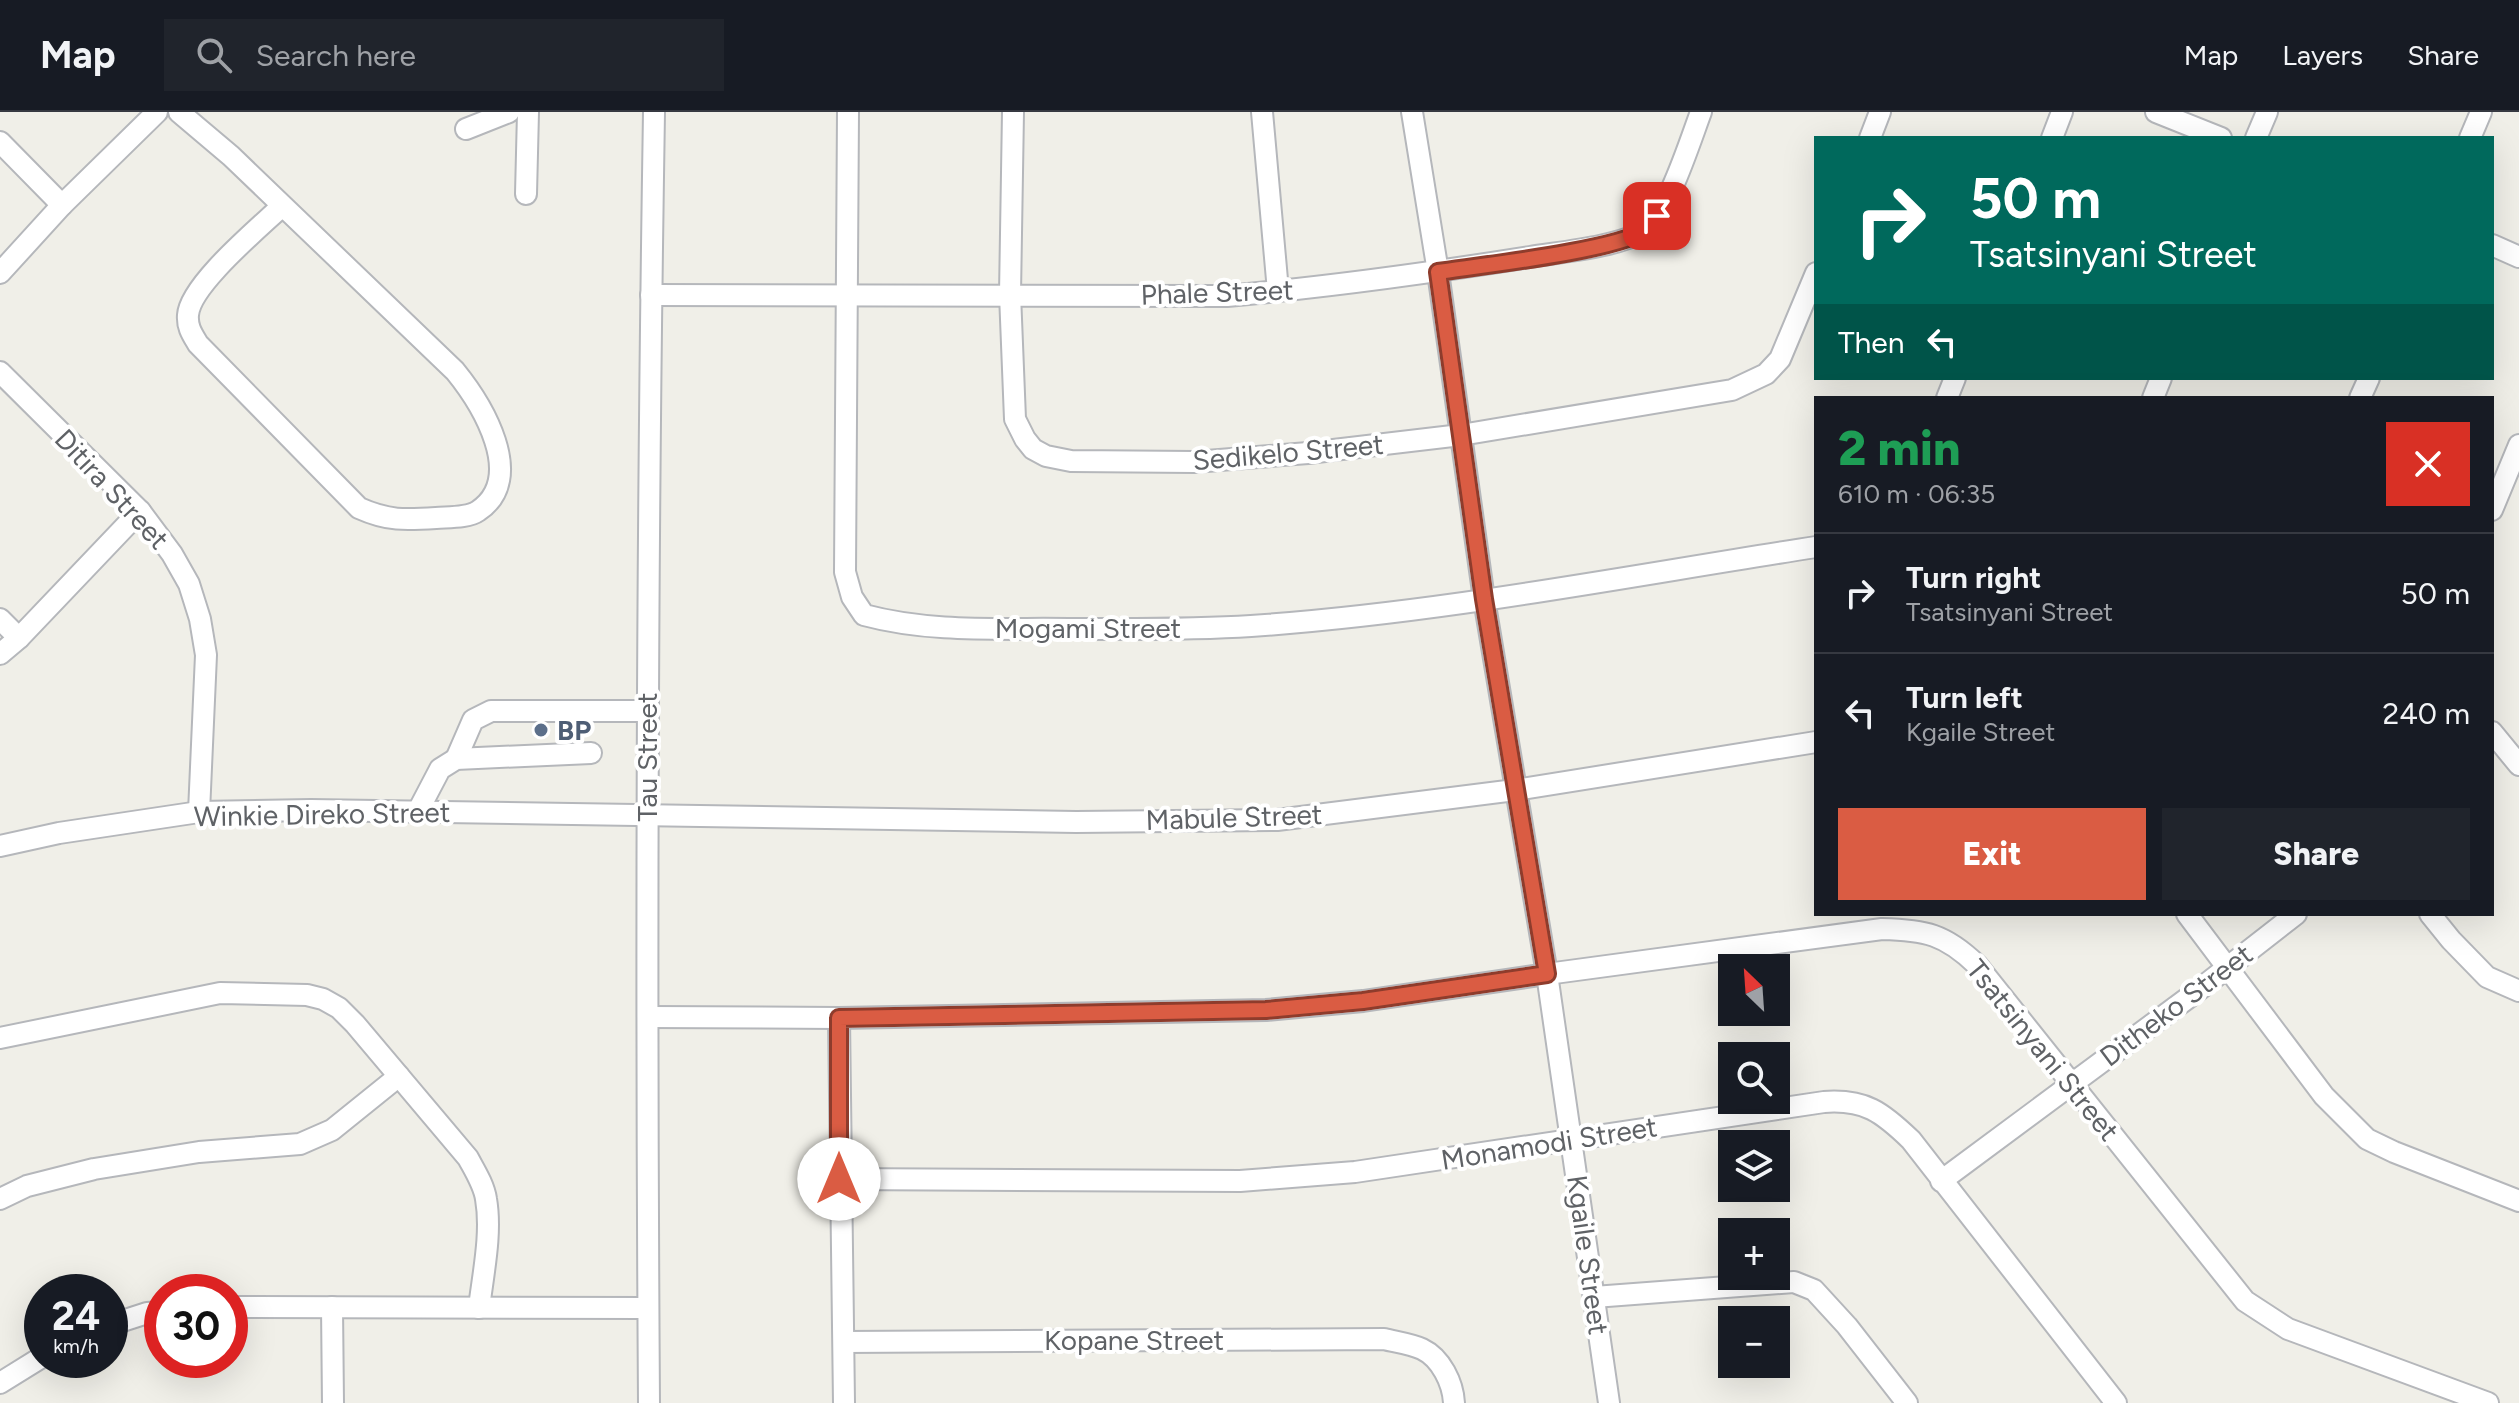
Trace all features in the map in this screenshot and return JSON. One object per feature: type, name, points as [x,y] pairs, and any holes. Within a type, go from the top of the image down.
[{"type":"street","points":[[0,273],[62,205],[157,112]]},
{"type":"street","points":[[179,112],[231,156],[455,371],[475,396],[499,453],[500,478],[493,496],[477,512],[456,517],[408,520],[380,518],[359,508],[198,344],[188,327],[188,312],[193,298],[207,279],[282,206]]},
{"type":"street","points":[[466,129],[509,112]]},
{"type":"street","points":[[526,194],[528,112]]},
{"type":"street","name":"Tau Street","points":[[649,1403],[646,814],[654,112]]},
{"type":"street","name":"Mogami Street","points":[[848,112],[845,572],[852,597],[864,615],[930,628],[1172,630],[1251,626],[1353,617],[1484,599],[1814,547]]},
{"type":"street","name":"Sedikelo Street","points":[[1013,112],[1010,294],[1015,419],[1033,449],[1046,456],[1071,461],[1194,462],[1308,453],[1461,435],[1732,390],[1766,374],[1780,359],[1814,278]]},
{"type":"street","points":[[1262,112],[1278,291]]},
{"type":"street","name":"Kgaile Street","points":[[1412,112],[1484,599],[1547,974],[1609,1403]]},
{"type":"street","name":"Phale Street","points":[[651,295],[1227,296],[1438,272],[1579,249],[1628,238],[1645,230],[1665,202],[1701,112]]},
{"type":"street","points":[[1871,136],[1880,112]]},
{"type":"street","points":[[2053,136],[2062,112]]},
{"type":"street","points":[[2156,112],[2216,136]]},
{"type":"street","points":[[2257,136],[2267,112]]},
{"type":"street","points":[[2471,136],[2481,112]]},
{"type":"street","points":[[0,142],[62,205]]},
{"type":"street","points":[[2494,246],[2519,257]]},
{"type":"street","name":"Ditira Street","points":[[0,372],[140,511],[172,554],[189,584],[200,619],[206,655],[199,812]]},
{"type":"street","points":[[2494,505],[2519,445]]},
{"type":"street","points":[[0,654],[140,511]]},
{"type":"street","points":[[0,619],[19,638]]},
{"type":"street","points":[[456,759],[473,720],[491,711],[647,711]]},
{"type":"street","points":[[2494,734],[2519,765]]},
{"type":"street","name":"Mabule Street","points":[[646,814],[1076,822],[1277,820],[1515,790],[1814,742]]},
{"type":"street","points":[[418,811],[440,769],[456,759],[591,753]]},
{"type":"street","name":"Winkie Direko Street","points":[[0,846],[59,833],[199,812],[646,814]]},
{"type":"street","points":[[2189,916],[2324,1096],[2367,1139],[2519,1201]]},
{"type":"street","name":"Ditheko Street","points":[[1941,1181],[2293,916]]},
{"type":"street","points":[[2432,916],[2487,977],[2519,991]]},
{"type":"street","name":"Tsatsinyani Street","points":[[649,1017],[839,1018],[1266,1010],[1363,1001],[1882,929],[1918,929],[1951,943],[1977,965],[2245,1301],[2288,1329],[2488,1403]]},
{"type":"street","points":[[0,1038],[220,993],[307,995],[339,1008],[468,1158],[486,1197],[488,1217],[479,1308]]},
{"type":"street","points":[[839,1018],[844,1403]]},
{"type":"street","points":[[0,1199],[27,1186],[94,1169],[199,1152],[300,1144],[332,1130],[399,1076]]},
{"type":"street","name":"Monamodi Street","points":[[839,1179],[1240,1181],[1299,1178],[1849,1100],[1869,1106],[1890,1119],[1911,1140],[2116,1403]]},
{"type":"street","points":[[1594,1297],[1794,1282],[1814,1290],[1847,1326],[1907,1403]]},
{"type":"street","points":[[248,1307],[648,1308]]},
{"type":"street","points":[[332,1307],[333,1403]]},
{"type":"street","name":"Kopane Street","points":[[844,1342],[1384,1339],[1423,1349],[1442,1366],[1453,1392],[1454,1403]]},
{"type":"street","points":[[0,1383],[24,1368]]},
{"type":"place","name":"BP","points":[[541,730]]},
{"type":"route","points":[[839,1179],[839,1018],[1266,1010],[1363,1001],[1547,974],[1484,599],[1438,272],[1628,238],[1645,230],[1657,216]]}]
